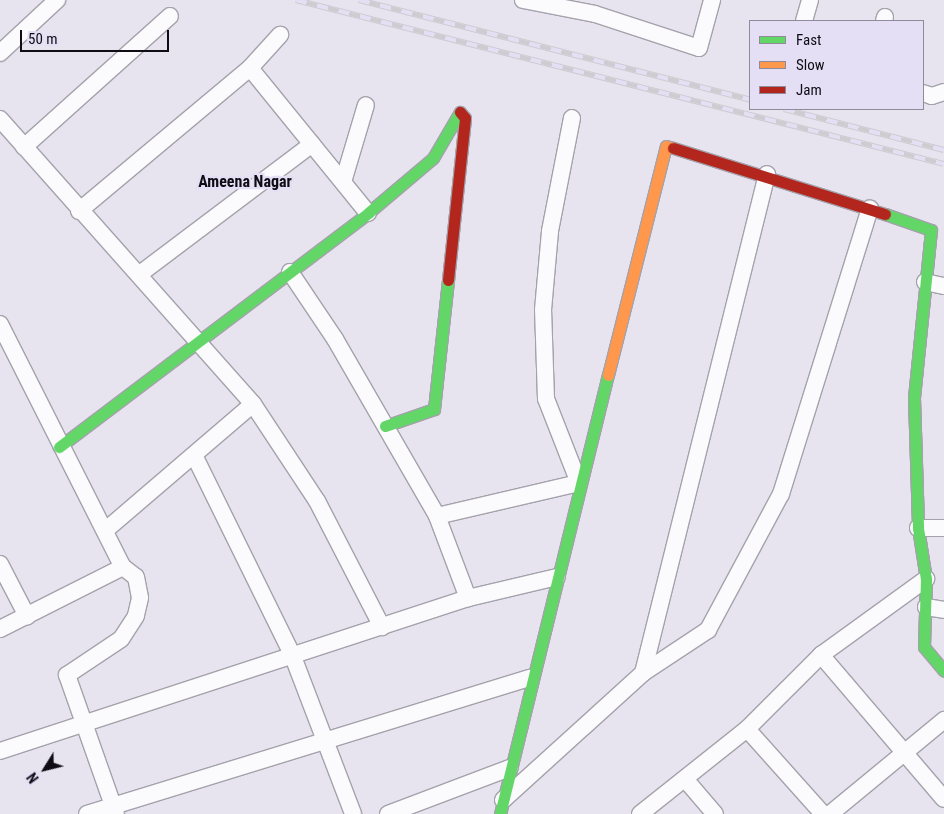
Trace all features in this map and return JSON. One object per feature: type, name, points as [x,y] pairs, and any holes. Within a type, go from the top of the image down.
[{"type":"street","points":[[0,53],[57,0]]},
{"type":"street","points":[[523,0],[597,7],[699,48],[712,0]]},
{"type":"street","points":[[804,20],[810,0]]},
{"type":"street","points":[[24,148],[170,16]]},
{"type":"street","points":[[78,211],[250,68],[280,35]]},
{"type":"street","points":[[250,68],[368,213]]},
{"type":"street","points":[[924,93],[932,96],[944,92]]},
{"type":"street","points":[[343,182],[366,105]]},
{"type":"street","points":[[59,447],[198,339],[368,213],[433,158],[454,114],[463,112],[434,409],[385,426]]},
{"type":"street","points":[[572,118],[550,231],[543,310],[546,399],[579,483]]},
{"type":"street","points":[[0,119],[78,211],[141,273],[253,404],[317,501],[382,627]]},
{"type":"street","points":[[141,273],[312,144]]},
{"type":"street","points":[[502,807],[530,678],[666,146],[767,174],[931,230],[914,398],[918,528],[926,579],[924,647],[944,671]]},
{"type":"street","points":[[643,674],[767,174]]},
{"type":"street","points":[[502,807],[643,674],[708,630],[781,494],[870,209]]},
{"type":"street","points":[[290,272],[385,426],[437,516],[468,598]]},
{"type":"street","points":[[925,282],[944,286]]},
{"type":"street","points":[[0,324],[59,447],[107,529],[123,567],[136,577],[140,598],[136,616],[121,639],[67,675],[88,722],[115,810]]},
{"type":"street","points":[[107,529],[253,404]]},
{"type":"street","points":[[194,455],[292,654],[323,740],[353,814]]},
{"type":"street","points":[[437,516],[579,483]]},
{"type":"street","points":[[918,528],[944,528]]},
{"type":"street","points":[[0,564],[27,616]]},
{"type":"street","points":[[0,629],[123,567]]},
{"type":"street","points":[[0,752],[292,654],[382,627],[468,598],[557,577]]},
{"type":"street","points":[[640,814],[747,730],[821,655],[926,579]]},
{"type":"street","points":[[926,607],[944,610]]},
{"type":"street","points":[[821,655],[944,799]]},
{"type":"street","points":[[87,814],[115,810],[323,740],[530,678]]},
{"type":"street","points":[[830,814],[944,720]]},
{"type":"street","points":[[747,730],[823,814]]},
{"type":"street","points":[[388,814],[510,768]]},
{"type":"street","points":[[685,779],[715,814]]},
{"type":"railway","points":[[296,0],[944,164]]},
{"type":"railway","points":[[359,0],[749,100]]},
{"type":"railway","points":[[788,110],[944,150]]},
{"type":"traffic: fast","points":[[59,447],[368,213],[433,158],[460,112]]},
{"type":"traffic: fast","points":[[885,214],[931,230],[914,398],[918,528],[926,579],[924,647],[944,671]]},
{"type":"traffic: fast","points":[[385,426],[434,409],[448,280]]},
{"type":"traffic: fast","points":[[500,814],[608,375]]},
{"type":"traffic: slow","points":[[608,375],[666,146],[673,148]]},
{"type":"traffic: jam","points":[[448,280],[465,118],[460,112]]},
{"type":"traffic: jam","points":[[673,148],[885,214]]},
{"type":"district","name":"Ameena Nagar","points":[[245,182]]}]
